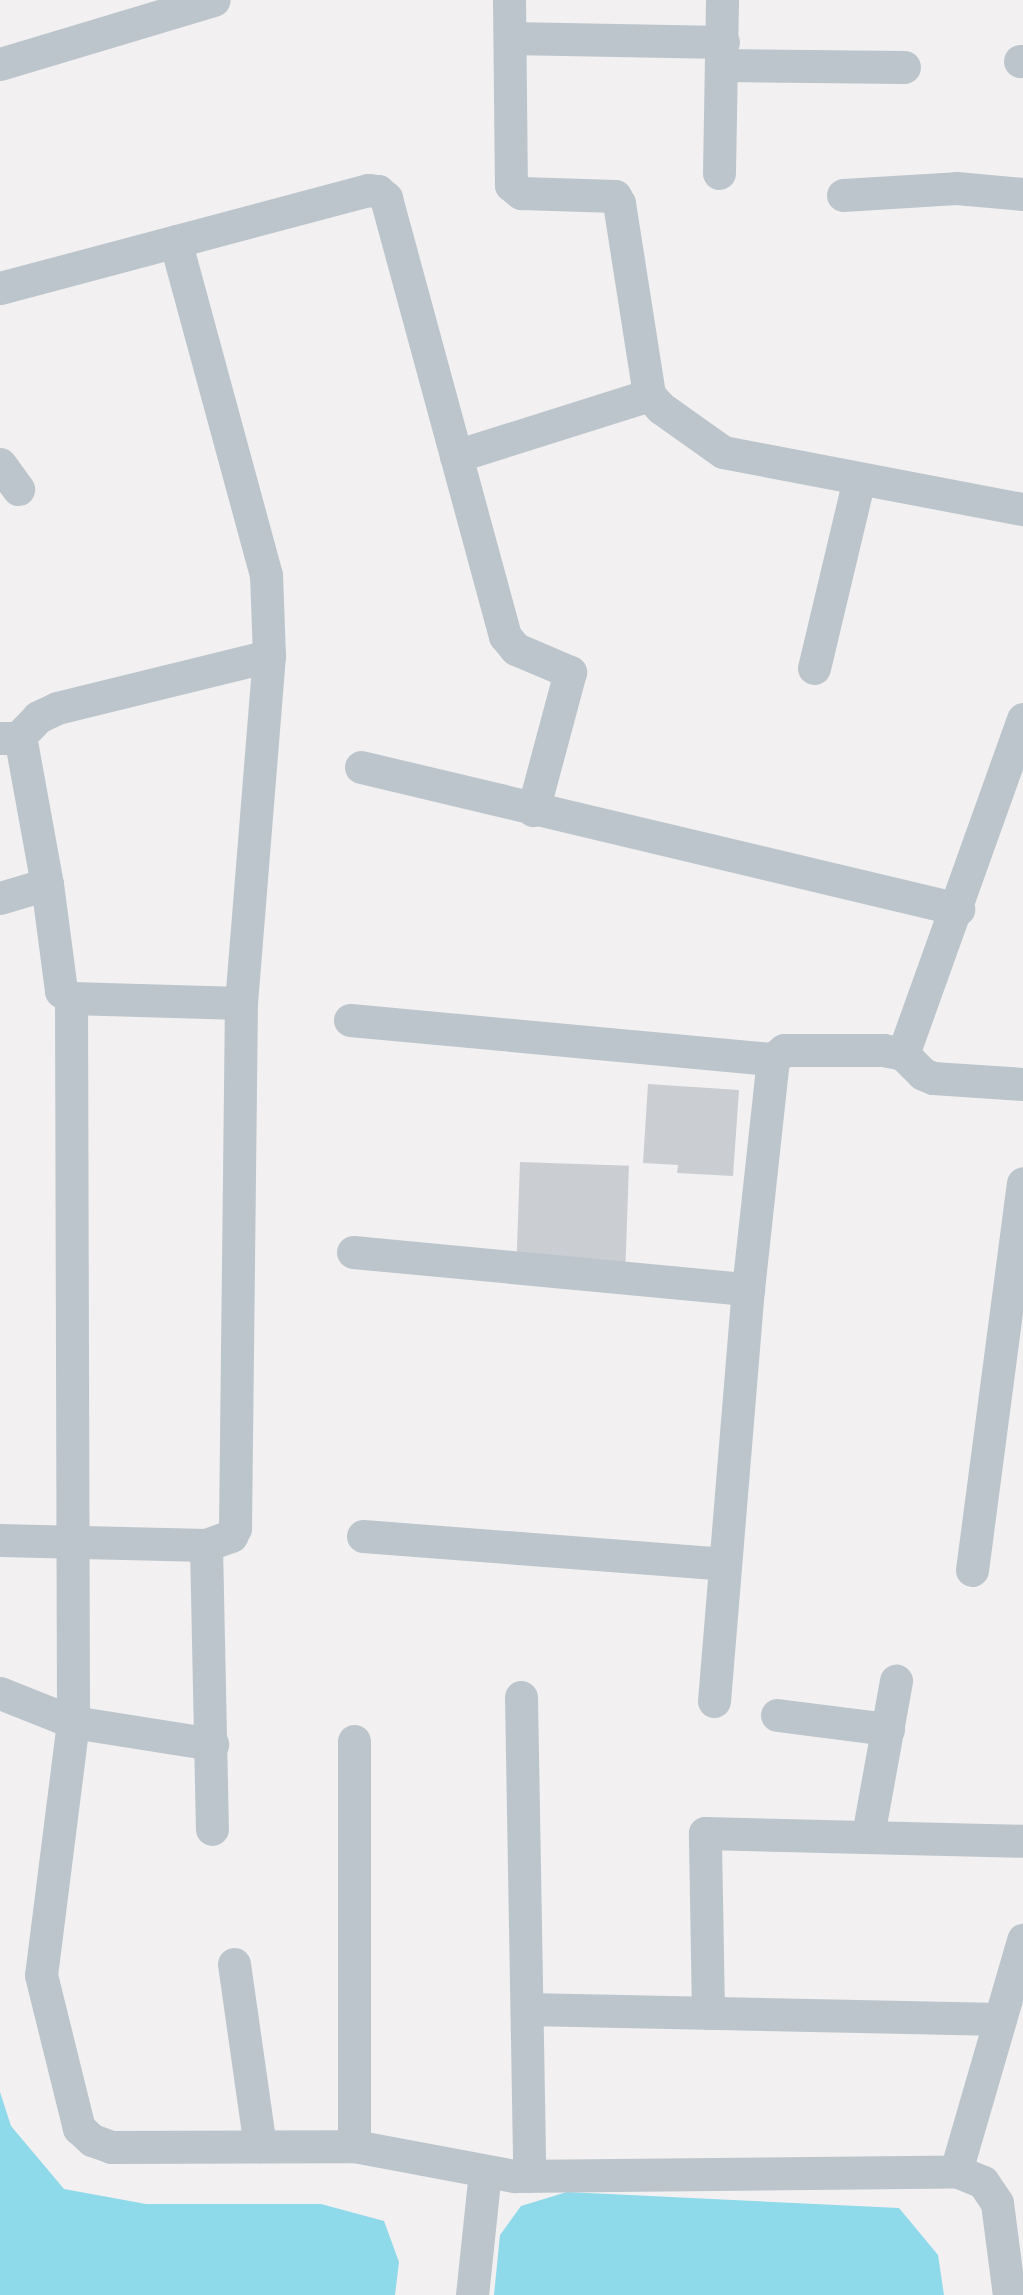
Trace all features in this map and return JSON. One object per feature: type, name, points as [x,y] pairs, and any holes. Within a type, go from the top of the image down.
[{"type":"street","points":[[0,64],[214,0]]},
{"type":"street","points":[[509,0],[511,185],[521,193],[615,196],[619,203],[649,396],[723,452],[1023,509]]},
{"type":"street","points":[[719,173],[723,54],[722,0]]},
{"type":"street","points":[[510,38],[904,67]]},
{"type":"street","points":[[843,195],[956,188],[1023,194]]},
{"type":"street","points":[[0,288],[368,190],[378,191],[386,198],[505,636],[516,649],[570,672],[533,810]]},
{"type":"street","points":[[0,1540],[206,1545],[231,1536],[235,1528],[242,1003],[269,656],[264,561],[175,241]]},
{"type":"street","points":[[456,456],[649,396]]},
{"type":"street","points":[[814,668],[859,479]]},
{"type":"street","points":[[242,1003],[71,998],[61,992],[47,884],[9,738],[38,717],[57,708],[269,656]]},
{"type":"street","points":[[903,1054],[958,909],[1023,719]]},
{"type":"street","points":[[362,767],[533,810],[958,909]]},
{"type":"street","points":[[0,898],[47,884]]},
{"type":"street","points":[[71,998],[73,1722],[40,1975],[79,2128],[92,2140],[111,2147],[354,2146],[485,2172],[529,2176],[956,2171],[983,2182],[997,2203],[1009,2295]]},
{"type":"street","points":[[350,1020],[773,1059]]},
{"type":"street","points":[[714,1701],[748,1290],[773,1059],[784,1050],[883,1050],[903,1054],[923,1074],[933,1078],[1023,1084]]},
{"type":"street","points":[[972,1570],[1023,1183]]},
{"type":"street","points":[[353,1252],[748,1290]]},
{"type":"street","points":[[363,1536],[725,1564]]},
{"type":"street","points":[[206,1545],[212,1829]]},
{"type":"street","points":[[868,1835],[896,1681]]},
{"type":"street","points":[[0,1693],[73,1722],[212,1744]]},
{"type":"street","points":[[521,1697],[529,2176]]},
{"type":"street","points":[[777,1715],[888,1729]]},
{"type":"street","points":[[354,1741],[354,2146]]},
{"type":"street","points":[[708,2013],[705,1833],[868,1835],[1023,1841]]},
{"type":"street","points":[[956,2171],[1023,1940]]},
{"type":"street","points":[[234,1964],[260,2146]]},
{"type":"street","points":[[527,2009],[1000,2019]]},
{"type":"street","points":[[472,2295],[485,2172]]},
{"type":"water","points":[[0,2092],[11,2126],[64,2189],[146,2204],[321,2204],[384,2221],[399,2262],[395,2295],[0,2295]]},
{"type":"water","points":[[567,2192],[899,2208],[938,2255],[944,2295],[494,2295],[500,2235],[521,2206]]},
{"type":"building","points":[[648,1084],[739,1090],[733,1176],[677,1173],[678,1165],[643,1163]]},
{"type":"building","points":[[520,1162],[629,1166],[625,1268],[516,1264]]}]
